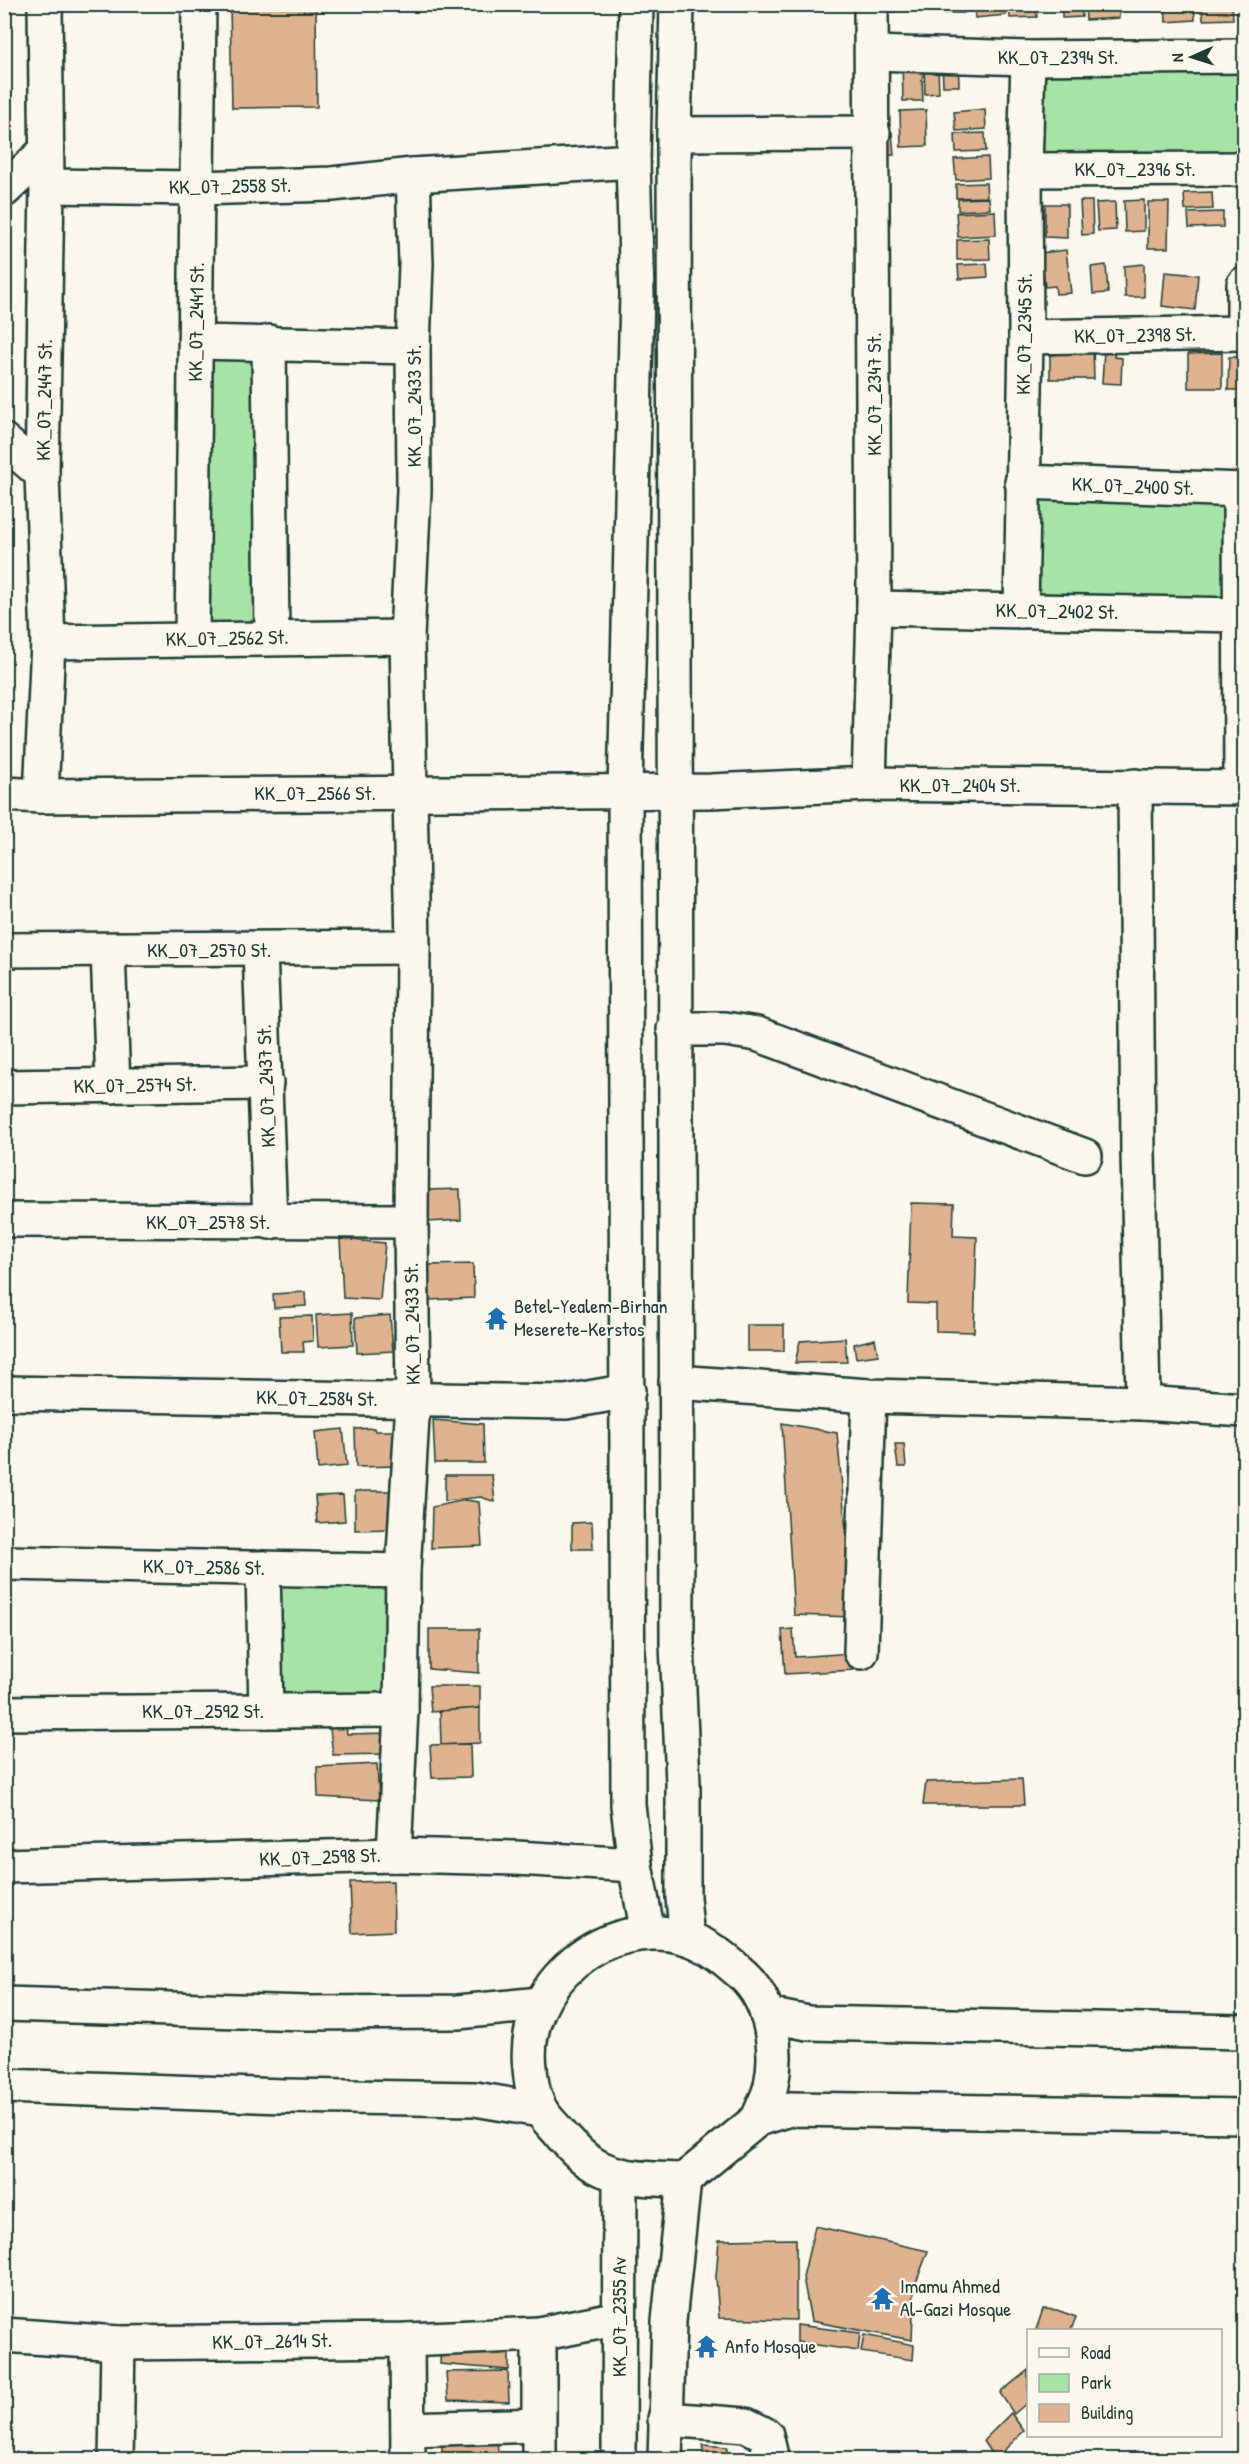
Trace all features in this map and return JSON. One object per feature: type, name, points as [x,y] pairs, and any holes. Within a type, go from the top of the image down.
[{"type":"main road","name":"KK_07_2447 St.","points":[[42,796],[48,642],[42,474],[47,186],[45,4]]},
{"type":"main road","name":"KK_07_2441 St.","points":[[192,639],[199,4]]},
{"type":"main road","points":[[636,4],[633,161],[636,306],[625,791],[628,1805],[635,1865],[648,1933]]},
{"type":"main road","points":[[677,4],[674,134],[676,1642],[683,1783],[683,1898],[687,1938]]},
{"type":"main road","name":"KK_07_2347 St.","points":[[869,784],[874,608],[872,4]]},
{"type":"main road","points":[[1245,50],[1245,80]]},
{"type":"main road","name":"KK_07_2394 St.","points":[[873,53],[1028,58],[1244,56]]},
{"type":"main road","name":"KK_07_2345 St.","points":[[1021,611],[1028,58]]},
{"type":"main road","points":[[634,91],[675,92]]},
{"type":"main road","points":[[674,134],[873,134]]},
{"type":"main road","points":[[4,190],[47,150]]},
{"type":"main road","name":"KK_07_2558 St.","points":[[47,186],[198,188],[332,184],[413,175],[633,161]]},
{"type":"main road","name":"KK_07_2396 St.","points":[[1025,170],[1245,169]]},
{"type":"main road","name":"KK_07_2433 St.","points":[[394,1855],[401,1710],[403,1571],[413,1401],[411,1221],[413,947],[408,793],[407,637],[414,492],[413,347],[416,264],[413,175]]},
{"type":"main road","points":[[1244,333],[1245,284]]},
{"type":"main road","name":"KK_07_2398 St.","points":[[1026,337],[1244,333]]},
{"type":"main road","points":[[196,342],[413,347]]},
{"type":"main road","points":[[269,342],[272,637]]},
{"type":"main road","points":[[4,441],[42,474]]},
{"type":"main road","name":"KK_07_2400 St.","points":[[1022,482],[1242,490]]},
{"type":"main road","points":[[1242,490],[1240,615],[1243,788]]},
{"type":"main road","name":"KK_07_2402 St.","points":[[874,608],[1240,615]]},
{"type":"main road","name":"KK_07_2562 St.","points":[[48,642],[272,637],[407,637]]},
{"type":"main road","name":"KK_07_2404 St.","points":[[625,791],[869,784],[1243,788]]},
{"type":"main road","points":[[1135,786],[1143,1403]]},
{"type":"main road","name":"KK_07_2566 St.","points":[[4,794],[42,796],[625,791]]},
{"type":"main road","name":"KK_07_2570 St.","points":[[4,950],[260,950],[413,947]]},
{"type":"main road","points":[[108,950],[113,1086]]},
{"type":"main road","name":"KK_07_2437 St.","points":[[260,950],[270,1222]]},
{"type":"main road","points":[[674,1029],[725,1029],[757,1034],[1085,1156]]},
{"type":"main road","name":"KK_07_2574 St.","points":[[4,1087],[266,1083]]},
{"type":"main road","name":"KK_07_2578 St.","points":[[4,1220],[411,1221]]},
{"type":"main road","points":[[676,1382],[869,1396],[1143,1403],[1245,1410]]},
{"type":"main road","name":"KK_07_2584 St.","points":[[4,1394],[566,1402],[628,1391]]},
{"type":"main road","points":[[861,1652],[869,1396]]},
{"type":"main road","name":"KK_07_2586 St.","points":[[4,1563],[403,1571]]},
{"type":"main road","points":[[263,1568],[266,1711]]},
{"type":"main road","name":"KK_07_2592 St.","points":[[4,1713],[401,1710]]},
{"type":"main road","name":"KK_07_2598 St.","points":[[4,1866],[394,1855],[516,1858],[635,1865]]},
{"type":"main road","points":[[758,2119],[771,2086],[774,2050],[768,2015],[749,1981],[721,1954],[687,1938],[648,1933],[604,1942],[567,1967],[540,2004],[531,2030],[528,2057],[531,2084],[540,2110],[584,2161],[620,2175],[684,2180],[758,2119],[790,2109],[1245,2116]]},
{"type":"main road","points":[[4,2004],[319,2013],[458,2012],[540,2004]]},
{"type":"main road","points":[[768,2015],[808,2024],[1245,2032]]},
{"type":"main road","points":[[4,2086],[284,2096],[475,2099],[540,2110]]},
{"type":"main road","name":"KK_07_2355 Av","points":[[619,2460],[620,2175]]},
{"type":"main road","points":[[665,2460],[669,2321],[684,2180]]},
{"type":"main road","name":"KK_07_2614 St.","points":[[4,2335],[118,2343],[407,2340],[539,2334],[619,2318]]},
{"type":"main road","points":[[539,2334],[539,2460]]},
{"type":"main road","points":[[407,2340],[408,2444],[538,2425]]},
{"type":"main road","points":[[116,2460],[118,2343]]},
{"type":"main road","points":[[665,2419],[746,2425],[766,2435],[772,2460]]},
{"type":"green space","points":[[1244,56],[1244,169],[1025,170],[1028,58]]},
{"type":"green space","points":[[196,342],[269,342],[272,637],[192,639]]},
{"type":"green space","points":[[1022,482],[1240,490],[1240,615],[1021,611]]},
{"type":"green space","points":[[263,1568],[403,1571],[401,1710],[266,1711]]},
{"type":"building","points":[[230,4],[316,4],[317,107],[232,108]]},
{"type":"building","points":[[886,4],[923,4],[923,10],[887,12]]},
{"type":"building","points":[[939,4],[963,4],[964,13],[940,13]]},
{"type":"building","points":[[974,4],[1005,4],[1006,15],[975,18]]},
{"type":"building","points":[[1009,4],[1036,4],[1037,17],[1010,18]]},
{"type":"building","points":[[1046,4],[1081,4],[1082,17],[1062,18],[1062,7],[1046,7]]},
{"type":"building","points":[[1085,4],[1119,4],[1119,18],[1086,20]]},
{"type":"building","points":[[1165,4],[1194,4],[1195,20],[1166,22]]},
{"type":"building","points":[[1202,4],[1232,4],[1233,19],[1203,20]]},
{"type":"building","points":[[921,58],[923,101],[903,101],[902,59]]},
{"type":"building","points":[[942,59],[958,59],[959,86],[943,86]]},
{"type":"building","points":[[924,68],[938,68],[939,93],[925,94]]},
{"type":"building","points":[[985,109],[986,129],[956,131],[954,112]]},
{"type":"building","points":[[926,110],[927,146],[901,147],[900,111]]},
{"type":"building","points":[[892,132],[894,155],[876,156],[874,134]]},
{"type":"building","points":[[985,133],[986,151],[956,152],[955,134]]},
{"type":"building","points":[[988,157],[989,178],[956,180],[954,159]]},
{"type":"building","points":[[986,183],[987,197],[956,198],[956,184]]},
{"type":"building","points":[[1212,192],[1213,209],[1185,210],[1184,193]]},
{"type":"building","points":[[989,198],[990,209],[958,211],[958,199]]},
{"type":"building","points":[[1144,200],[1144,231],[1125,232],[1124,201]]},
{"type":"building","points":[[1080,201],[1092,201],[1093,234],[1082,235]]},
{"type":"building","points":[[1115,202],[1116,230],[1098,231],[1096,203]]},
{"type":"building","points":[[1148,202],[1169,202],[1168,248],[1148,248]]},
{"type":"building","points":[[1045,204],[1067,204],[1067,238],[1045,237]]},
{"type":"building","points":[[995,211],[996,235],[958,237],[956,213]]},
{"type":"building","points":[[1223,212],[1223,227],[1189,228],[1188,213]]},
{"type":"building","points":[[989,239],[990,259],[957,260],[957,240]]},
{"type":"building","points":[[1066,250],[1071,293],[1056,294],[1055,286],[1045,287],[1041,253]]},
{"type":"building","points":[[987,264],[988,277],[959,279],[958,265]]},
{"type":"building","points":[[1144,264],[1144,297],[1125,297],[1124,266]]},
{"type":"building","points":[[1106,265],[1108,293],[1093,294],[1091,267]]},
{"type":"building","points":[[1165,272],[1198,275],[1195,310],[1162,306]]},
{"type":"building","points":[[1061,346],[1093,346],[1094,379],[1050,379],[1050,355],[1061,354]]},
{"type":"building","points":[[1104,350],[1115,350],[1114,357],[1122,358],[1121,384],[1102,383]]},
{"type":"building","points":[[1222,353],[1222,388],[1188,388],[1188,354]]},
{"type":"building","points":[[1229,357],[1244,357],[1244,390],[1228,390]]},
{"type":"building","points":[[460,1189],[461,1220],[428,1222],[427,1190]]},
{"type":"building","points":[[911,1203],[954,1204],[953,1236],[977,1237],[974,1332],[936,1331],[936,1304],[908,1303]]},
{"type":"building","points":[[340,1239],[385,1243],[380,1300],[343,1298]]},
{"type":"building","points":[[473,1264],[474,1298],[428,1300],[427,1265]]},
{"type":"building","points":[[305,1292],[306,1306],[274,1308],[273,1294]]},
{"type":"building","points":[[352,1313],[353,1345],[318,1347],[316,1315]]},
{"type":"building","points":[[390,1315],[393,1351],[357,1353],[355,1318]]},
{"type":"building","points":[[312,1316],[313,1341],[303,1342],[304,1352],[281,1352],[279,1317]]},
{"type":"building","points":[[747,1325],[784,1325],[784,1351],[747,1351]]},
{"type":"building","points":[[845,1338],[847,1362],[795,1363],[800,1341]]},
{"type":"building","points":[[875,1339],[878,1355],[856,1358],[854,1344]]},
{"type":"building","points":[[433,1420],[483,1424],[484,1463],[435,1463]]},
{"type":"building","points":[[782,1423],[837,1433],[854,1617],[794,1615]]},
{"type":"building","points":[[374,1428],[375,1431],[397,1431],[398,1466],[356,1467],[355,1429]]},
{"type":"building","points":[[343,1429],[347,1466],[318,1469],[315,1432]]},
{"type":"building","points":[[895,1444],[904,1444],[906,1467],[898,1467]]},
{"type":"building","points":[[445,1475],[492,1475],[495,1502],[481,1497],[445,1501]]},
{"type":"building","points":[[355,1491],[391,1491],[391,1529],[355,1530]]},
{"type":"building","points":[[343,1495],[345,1521],[317,1523],[315,1496]]},
{"type":"building","points":[[465,1500],[479,1502],[482,1546],[431,1548],[432,1507]]},
{"type":"building","points":[[592,1522],[593,1549],[572,1549],[572,1523]]},
{"type":"building","points":[[429,1629],[479,1629],[479,1673],[429,1669]]},
{"type":"building","points":[[793,1629],[795,1657],[853,1653],[854,1670],[785,1674],[782,1630]]},
{"type":"building","points":[[429,1686],[480,1686],[480,1708],[431,1712]]},
{"type":"building","points":[[480,1708],[480,1743],[441,1745],[440,1711]]},
{"type":"building","points":[[345,1715],[347,1734],[391,1733],[391,1754],[333,1755],[329,1720]]},
{"type":"building","points":[[470,1744],[471,1777],[432,1778],[430,1745]]},
{"type":"building","points":[[377,1764],[379,1800],[318,1797],[317,1767]]},
{"type":"building","points":[[1022,1779],[1024,1805],[923,1805],[926,1782]]},
{"type":"building","points":[[393,1881],[394,1931],[352,1933],[350,1882]]},
{"type":"building","points":[[815,2226],[928,2251],[914,2288],[912,2340],[811,2321],[803,2277]]},
{"type":"building","points":[[796,2239],[796,2320],[719,2318],[716,2277],[719,2240]]},
{"type":"building","points":[[1043,2309],[1057,2310],[1076,2317],[1071,2329],[1036,2329]]},
{"type":"building","points":[[797,2325],[860,2333],[858,2351],[797,2342]]},
{"type":"building","points":[[864,2335],[914,2345],[913,2360],[861,2352]]},
{"type":"building","points":[[509,2340],[509,2370],[440,2364],[441,2341]]},
{"type":"building","points":[[508,2371],[509,2402],[448,2400],[446,2372]]},
{"type":"building","points":[[1027,2371],[1027,2403],[1014,2414],[1000,2393]]},
{"type":"building","points":[[1011,2413],[1024,2431],[995,2459],[983,2441]]},
{"type":"building","points":[[497,2427],[498,2456],[442,2460],[442,2432]]},
{"type":"building","points":[[703,2445],[727,2447],[727,2460],[703,2460]]},
{"type":"place","name":"Betel-Yealem-Birhan Meserete-Kerstos","points":[[496,1318]]},
{"type":"place","name":"Imamu Ahmed Al-Gazi Mosque","points":[[882,2298]]},
{"type":"place","name":"Anfo Mosque","points":[[707,2346]]}]
